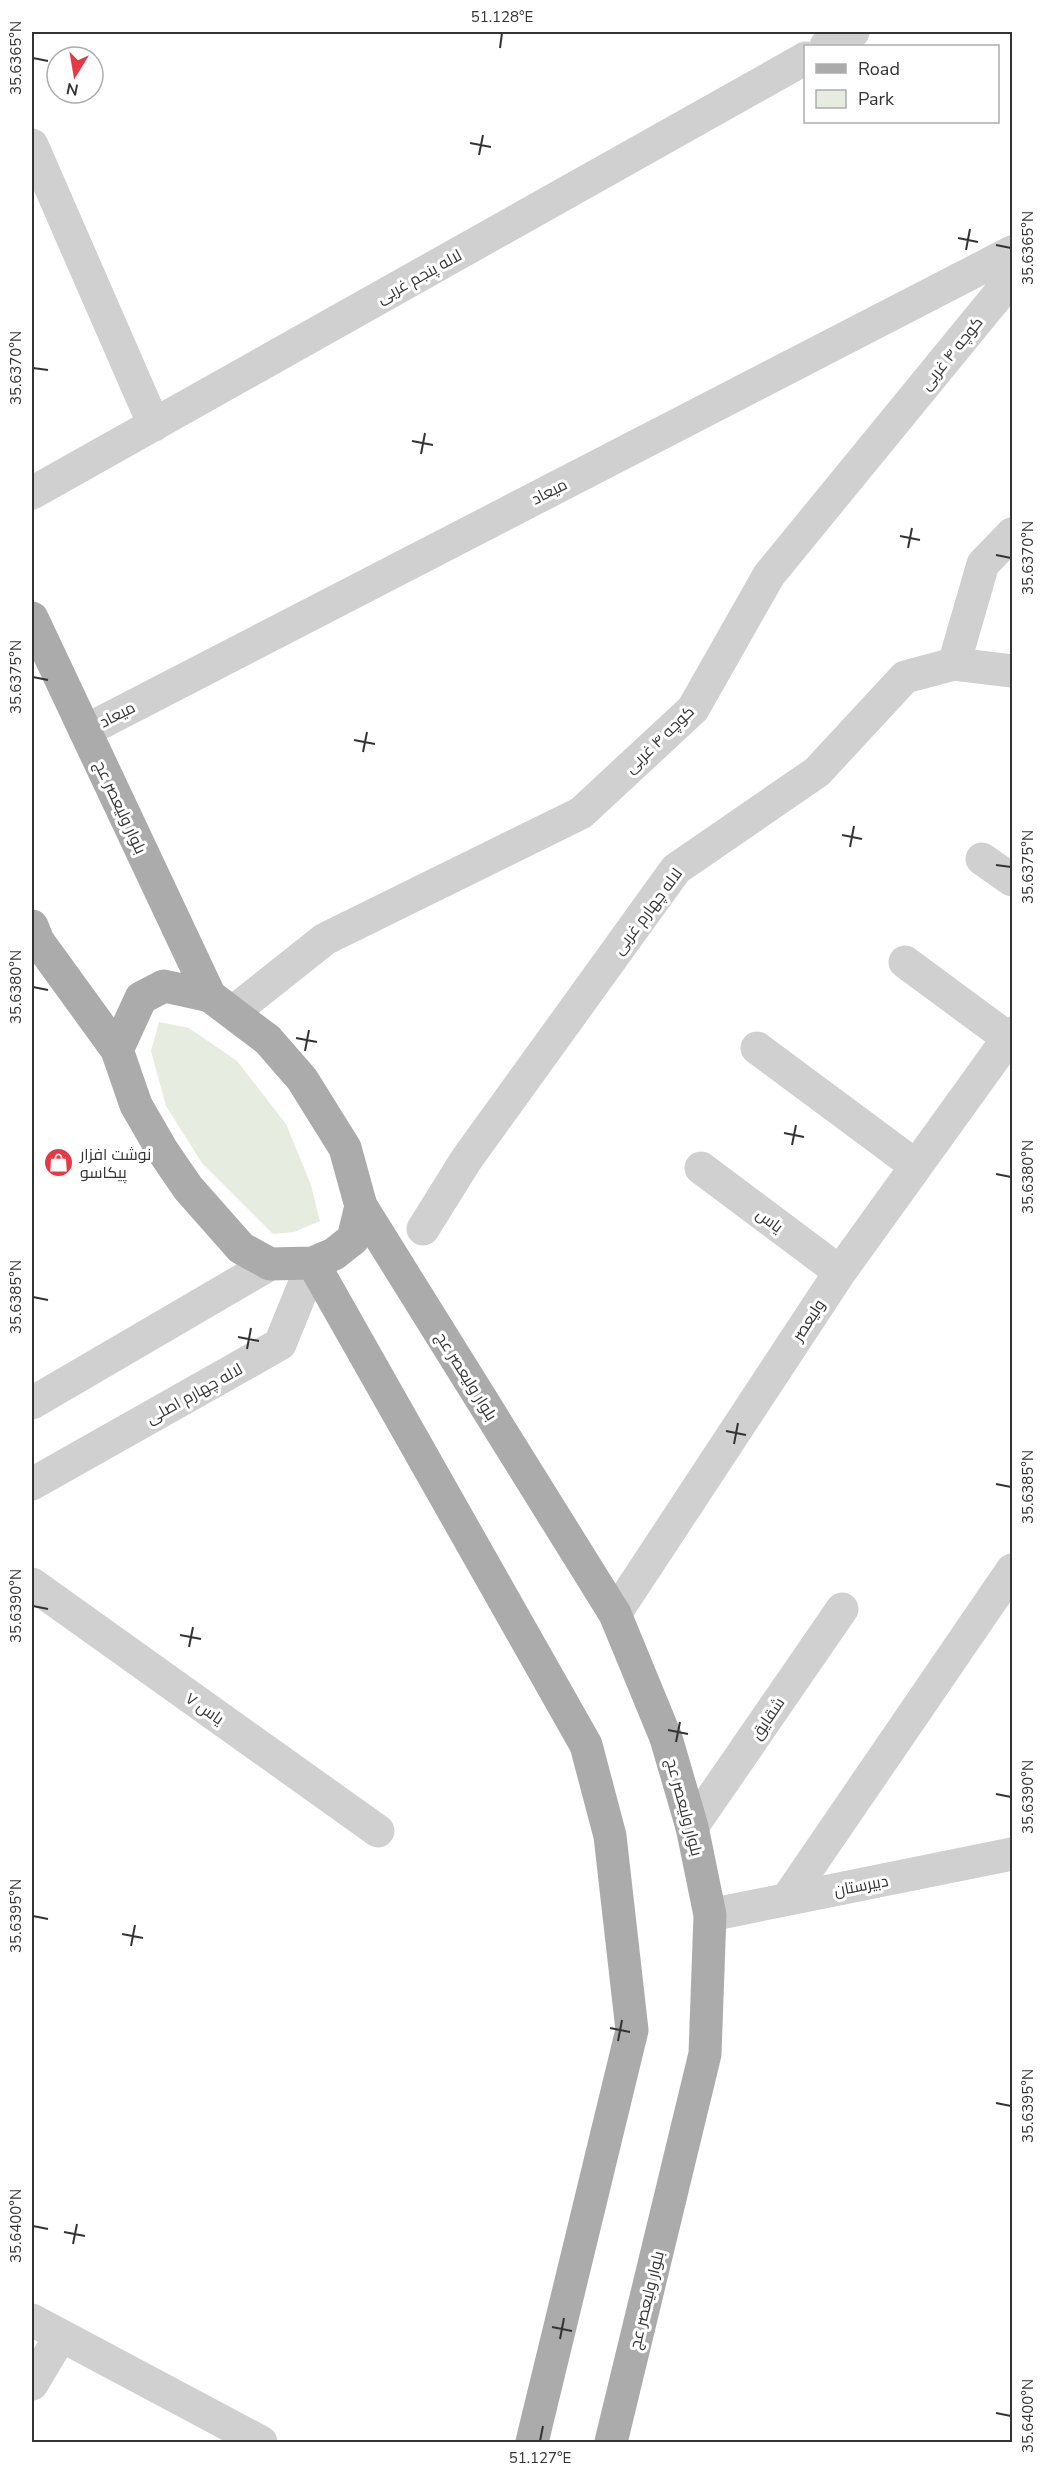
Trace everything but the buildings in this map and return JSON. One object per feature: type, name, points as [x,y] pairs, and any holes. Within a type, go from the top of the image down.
[{"type":"main road","name":"بلوار ولیعصر عج","points":[[32,618],[85,731],[222,1004]]},
{"type":"main road","points":[[32,926],[38,941],[117,1050],[136,1105],[162,1150],[188,1188],[241,1248],[270,1264],[313,1263],[334,1254],[353,1239],[361,1206],[345,1148],[302,1079],[268,1040],[222,1004],[164,986],[141,998],[117,1050]]},
{"type":"main road","name":"بلوار ولیعصر عج","points":[[361,1206],[615,1614],[666,1738],[692,1827],[710,1915],[705,2054],[611,2442]]},
{"type":"main road","points":[[313,1263],[586,1746],[610,1836],[632,2030],[532,2442]]},
{"type":"street","points":[[828,45],[853,32]]},
{"type":"street","name":"لاله پنجم غربی","points":[[32,493],[804,59]]},
{"type":"street","points":[[32,145],[154,425]]},
{"type":"street","name":"میعاد","points":[[85,731],[1012,252]]},
{"type":"street","name":"کوچه ۴ غربی","points":[[222,1004],[326,939],[581,813],[693,709],[769,575],[1012,278]]},
{"type":"street","points":[[954,664],[983,564],[1012,534]]},
{"type":"street","name":"لاله چهارم غربی","points":[[423,1229],[466,1160],[676,869],[817,772],[905,677],[954,664],[1012,671]]},
{"type":"street","points":[[982,859],[1012,880]]},
{"type":"street","points":[[905,962],[1011,1037]]},
{"type":"street","name":"ولیعصر","points":[[615,1614],[840,1272],[1011,1037]]},
{"type":"street","points":[[757,1048],[916,1166]]},
{"type":"street","name":"یاس","points":[[701,1168],[840,1272]]},
{"type":"street","name":"لاله چهارم اصلی","points":[[32,1484],[280,1344],[313,1263]]},
{"type":"street","points":[[32,1402],[270,1264]]},
{"type":"street","points":[[788,1899],[1012,1570]]},
{"type":"street","name":"یاس ۷","points":[[32,1584],[378,1831]]},
{"type":"street","name":"شقایق","points":[[692,1827],[842,1609]]},
{"type":"street","name":"دبیرستان","points":[[710,1915],[1012,1854]]},
{"type":"street","points":[[32,2320],[60,2337],[261,2442]]},
{"type":"street","points":[[32,2384],[60,2337]]},
{"type":"green space","points":[[159,1022],[189,1028],[237,1061],[286,1124],[311,1185],[320,1221],[294,1232],[273,1234],[202,1163],[166,1106],[151,1051]]},
{"type":"place","name":"نوشت افزار پیکاسو","points":[[59,1163]]}]
